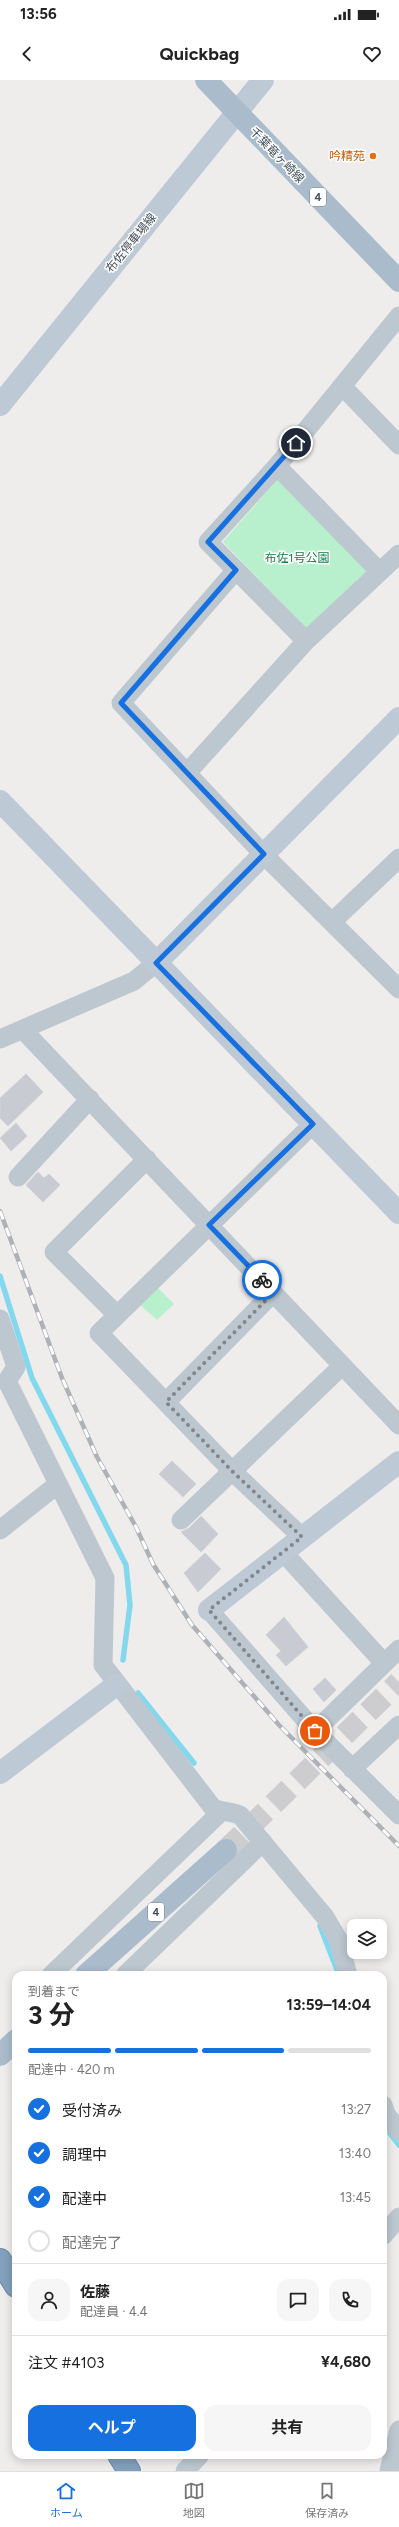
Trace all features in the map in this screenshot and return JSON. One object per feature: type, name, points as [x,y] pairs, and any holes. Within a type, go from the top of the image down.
[{"type":"highway","points":[[0,2260],[12,2280]]},
{"type":"highway","points":[[122,2459],[129,2471]]},
{"type":"main road","name":"千葉竜ヶ崎線","points":[[206,80],[399,282]]},
{"type":"main road","name":"4","points":[[90,1971],[226,1850]]},
{"type":"main road","points":[[0,2055],[12,2044]]},
{"type":"street","name":"布佐停車場線","points":[[0,406],[263,80]]},
{"type":"street","points":[[306,641],[208,542],[277,466],[343,387],[399,316]]},
{"type":"street","points":[[343,387],[399,445]]},
{"type":"street","points":[[277,466],[380,572]]},
{"type":"street","points":[[187,773],[306,641],[399,554]]},
{"type":"street","points":[[236,570],[121,703],[264,854],[399,989]]},
{"type":"street","points":[[0,1039],[134,981],[156,963],[399,718]]},
{"type":"street","points":[[0,801],[399,1213]]},
{"type":"street","points":[[332,922],[399,858]]},
{"type":"street","points":[[23,1030],[399,1425]]},
{"type":"street","points":[[18,1177],[90,1099]]},
{"type":"street","points":[[302,1537],[232,1471],[99,1333],[313,1124]]},
{"type":"street","points":[[117,1315],[54,1252],[147,1159]]},
{"type":"street","points":[[166,1402],[273,1293]]},
{"type":"street","points":[[0,1319],[16,1367],[3,1382],[58,1484],[105,1578],[103,1666],[116,1685],[212,1808],[221,1812],[233,1812],[240,1815],[325,1918],[338,1939],[347,1971]]},
{"type":"street","points":[[181,1520],[342,1366]]},
{"type":"street","points":[[399,1462],[209,1610],[315,1731],[399,1815]]},
{"type":"street","points":[[0,1530],[58,1484]]},
{"type":"street","points":[[283,1552],[384,1663]]},
{"type":"street","points":[[315,1731],[399,1649]]},
{"type":"street","points":[[0,1773],[116,1685]]},
{"type":"street","points":[[352,1769],[399,1725]]},
{"type":"street","points":[[55,1971],[221,1812]]},
{"type":"street","points":[[129,1971],[263,1842]]},
{"type":"street","points":[[387,2115],[399,2131]]},
{"type":"street","points":[[387,2231],[399,2217]]},
{"type":"street","points":[[389,2471],[399,2430]]},
{"type":"street","points":[[185,2471],[196,2459]]},
{"type":"green space","name":"布佐1号公園","points":[[278,479],[370,573],[308,630],[223,542]]},
{"type":"green space","points":[[155,1285],[174,1304],[157,1320],[137,1302]]},
{"type":"building","points":[[26,1074],[43,1092],[8,1126],[0,1118],[0,1098]]},
{"type":"building","points":[[16,1123],[27,1136],[11,1151],[0,1138]]},
{"type":"building","points":[[38,1172],[44,1178],[49,1174],[60,1185],[43,1202],[26,1185]]},
{"type":"building","points":[[172,1461],[196,1484],[183,1497],[159,1474]]},
{"type":"building","points":[[201,1516],[218,1534],[201,1552],[181,1532],[189,1528]]},
{"type":"building","points":[[205,1553],[221,1569],[198,1592],[184,1573]]},
{"type":"building","points":[[284,1617],[308,1647],[286,1666],[276,1655],[281,1651],[266,1635]]},
{"type":"building","points":[[325,1678],[336,1690],[324,1702],[313,1689]]},
{"type":"waterway","points":[[0,1276],[32,1378],[126,1565],[130,1605],[123,1660]]},
{"type":"waterway","points":[[138,1693],[194,1763]]},
{"type":"waterway","points":[[320,1926],[337,1971]]},
{"type":"waterway","points":[[390,2133],[399,2145]]},
{"type":"tunnel","points":[[226,1850],[399,1682]]},
{"type":"railway","points":[[0,1211],[62,1378],[97,1457],[136,1527],[153,1564],[192,1625],[279,1725],[399,1846]]},
{"type":"way so far","points":[[262,1280],[273,1293],[166,1402],[232,1471],[302,1537],[209,1610],[315,1731]]},
{"type":"place","name":"吟精苑","points":[[373,156]]},
{"type":"route","points":[[262,1280],[209,1225],[313,1124],[156,963],[264,854],[121,703],[236,570],[208,542],[296,443]]}]
